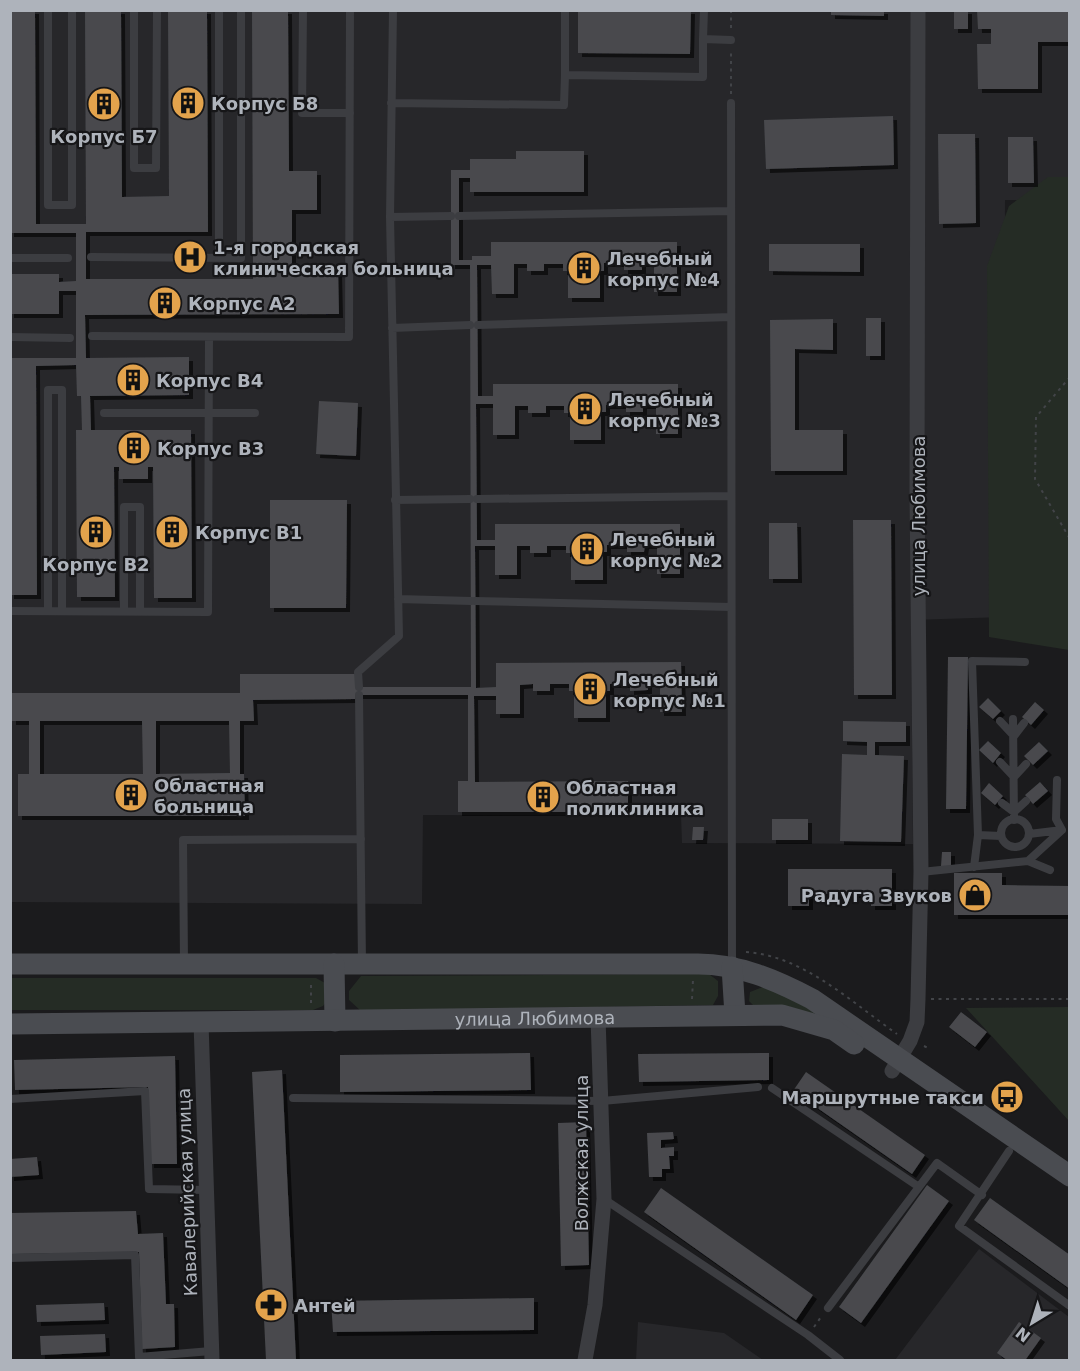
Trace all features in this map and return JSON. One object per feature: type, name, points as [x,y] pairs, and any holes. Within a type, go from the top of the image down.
[{"type":"main road","name":"улица Любимова","points":[[10,964],[698,964],[732,967],[784,984],[812,999],[1009,1151],[1070,1192]]},
{"type":"main road","points":[[334,964],[335,1021]]},
{"type":"main road","points":[[732,967],[735,1016]]},
{"type":"main road","name":"улица Любимова","points":[[10,1024],[782,1015],[834,1030],[896,1065],[1070,1176]]},
{"type":"street","name":"улица Любимова","points":[[896,1065],[917,1022],[921,872],[918,10]]},
{"type":"street","name":"Волжская улица","points":[[585,1360],[595,1305],[604,1199],[598,1017]]},
{"type":"street","name":"Кавалерийская улица","points":[[201,1022],[212,1356]]},
{"type":"lane","points":[[48,10],[48,205],[72,205],[72,10]]},
{"type":"lane","points":[[134,10],[134,168],[156,168],[157,10]]},
{"type":"lane","points":[[219,10],[219,258]]},
{"type":"lane","points":[[91,257],[241,258],[242,10]]},
{"type":"lane","points":[[303,10],[302,113],[350,113]]},
{"type":"lane","points":[[92,336],[349,337],[350,10]]},
{"type":"lane","points":[[362,963],[358,672],[399,636],[390,217],[393,10]]},
{"type":"lane","points":[[391,103],[564,105],[565,10]]},
{"type":"lane","points":[[565,75],[703,77],[704,10]]},
{"type":"lane","points":[[703,39],[731,40]]},
{"type":"lane","points":[[731,103],[732,967]]},
{"type":"lane","points":[[390,217],[731,211]]},
{"type":"lane","points":[[10,258],[68,258]]},
{"type":"lane","points":[[392,328],[731,317]]},
{"type":"lane","points":[[10,611],[208,612],[209,337]]},
{"type":"lane","points":[[10,338],[70,338]]},
{"type":"lane","points":[[48,611],[48,390],[62,390],[62,611]]},
{"type":"lane","points":[[104,413],[255,413]]},
{"type":"lane","points":[[395,500],[731,496]]},
{"type":"lane","points":[[124,611],[124,507],[140,507],[140,611]]},
{"type":"lane","points":[[398,599],[731,607]]},
{"type":"lane","points":[[974,867],[978,835],[972,661],[1025,662]]},
{"type":"lane","points":[[1013,719],[1014,816]]},
{"type":"lane","points":[[1000,721],[1014,736]]},
{"type":"lane","points":[[1014,736],[1024,723]]},
{"type":"lane","points":[[1000,762],[1014,777]]},
{"type":"lane","points":[[1014,777],[1026,764]]},
{"type":"lane","points":[[1057,780],[1056,819],[1062,830]]},
{"type":"lane","points":[[1026,801],[1006,823],[1001,836],[1005,844],[1014,847],[1023,845],[1029,834]]},
{"type":"lane","points":[[1002,803],[1023,822],[1029,834]]},
{"type":"lane","points":[[1029,834],[1062,830]]},
{"type":"lane","points":[[1028,861],[1062,830]]},
{"type":"lane","points":[[978,835],[1001,836]]},
{"type":"lane","points":[[183,964],[183,840],[361,839]]},
{"type":"lane","points":[[1011,863],[1014,847]]},
{"type":"lane","points":[[921,872],[1028,861],[1050,870]]},
{"type":"lane","points":[[292,1098],[602,1101],[758,1087]]},
{"type":"lane","points":[[772,1088],[790,1097],[919,1187]]},
{"type":"lane","points":[[10,1099],[145,1091],[149,1189],[207,1190]]},
{"type":"lane","points":[[1009,1151],[982,1195],[959,1226],[1070,1306]]},
{"type":"lane","points":[[828,1308],[937,1163],[982,1195]]},
{"type":"lane","points":[[604,1199],[808,1335],[840,1360]]},
{"type":"lane","points":[[10,1258],[135,1255],[139,1357],[212,1356]]},
{"type":"path","points":[[731,10],[731,103]]},
{"type":"path","points":[[1070,377],[1036,417],[1035,479],[1070,539]]},
{"type":"path","points":[[692,1003],[693,977]]},
{"type":"path","points":[[311,980],[311,1007]]},
{"type":"path","points":[[918,999],[1070,999]]},
{"type":"path","points":[[808,1335],[828,1308]]},
{"type":"shaded area","points":[[10,11],[1069,11],[1069,200],[1005,200],[1004,617],[911,620],[913,844],[682,843],[681,816],[423,815],[422,904],[11,902]]},
{"type":"shaded area","points":[[1048,177],[1070,177],[1069,650],[989,637],[987,266],[1009,206]]},
{"type":"shaded area","points":[[709,974],[718,981],[718,996],[713,1005],[361,1011],[349,1000],[349,991],[361,976]]},
{"type":"shaded area","points":[[10,978],[316,978],[325,983],[329,998],[323,1006],[313,1010],[11,1010]]},
{"type":"shaded area","points":[[765,986],[825,1017],[753,1005],[749,1001],[750,992]]},
{"type":"shaded area","points":[[1070,1007],[1069,1121],[966,1008]]},
{"type":"shaded area","points":[[979,1249],[1069,1317],[1069,1360],[895,1360]]},
{"type":"shaded area","points":[[638,1322],[724,1333],[763,1360],[636,1360]]},
{"type":"building","points":[[10,10],[35,10],[36,224],[86,224],[85,10],[121,10],[122,197],[169,196],[168,10],[207,10],[208,232],[86,232],[86,279],[253,279],[252,10],[288,10],[289,171],[317,171],[317,210],[292,210],[292,274],[323,274],[323,269],[338,269],[339,314],[85,315],[86,358],[189,357],[189,395],[90,396],[91,430],[191,430],[192,598],[154,598],[153,467],[148,467],[148,479],[119,479],[119,467],[114,467],[115,597],[77,597],[76,430],[82,430],[81,396],[77,396],[76,365],[36,366],[37,595],[10,595],[10,358],[76,358],[76,291],[59,291],[59,314],[10,314],[10,274],[59,274],[59,282],[76,281],[76,233],[10,233]]},
{"type":"building","points":[[578,10],[691,10],[690,54],[578,53]]},
{"type":"building","points":[[831,10],[884,10],[884,16],[831,15]]},
{"type":"building","points":[[954,10],[968,10],[968,29],[954,29]]},
{"type":"building","points":[[977,10],[1070,10],[1070,42],[1038,42],[1038,89],[978,89],[977,44],[991,44],[991,29],[978,29]]},
{"type":"building","points":[[893,116],[894,165],[766,169],[764,120]]},
{"type":"building","points":[[938,134],[975,134],[976,223],[939,224]]},
{"type":"building","points":[[1008,137],[1033,137],[1034,183],[1008,183]]},
{"type":"building","points":[[516,151],[584,151],[584,192],[470,192],[470,178],[459,178],[459,260],[472,260],[472,256],[491,256],[491,242],[677,242],[677,292],[654,292],[654,263],[642,263],[642,270],[624,270],[624,263],[604,263],[604,271],[600,271],[600,298],[568,298],[568,271],[563,271],[563,264],[544,264],[544,271],[527,271],[527,264],[514,264],[514,294],[492,294],[491,265],[477,265],[478,396],[493,396],[493,384],[678,384],[678,434],[656,434],[656,405],[643,405],[643,412],[626,412],[626,405],[606,405],[606,412],[601,412],[601,440],[570,440],[570,413],[564,413],[564,406],[546,406],[546,413],[528,413],[528,406],[515,406],[515,435],[493,435],[493,404],[476,404],[477,540],[495,540],[495,524],[680,524],[680,574],[657,574],[657,545],[645,545],[644,552],[627,552],[627,545],[607,545],[607,552],[603,552],[603,580],[571,580],[571,553],[566,553],[566,546],[547,546],[547,553],[530,553],[530,546],[517,546],[517,575],[495,575],[495,546],[475,546],[476,688],[496,687],[496,663],[681,662],[682,712],[660,712],[660,683],[648,683],[648,690],[630,691],[630,684],[610,684],[610,691],[606,691],[606,718],[574,718],[574,691],[569,691],[569,684],[550,684],[550,691],[533,691],[533,684],[520,685],[520,714],[496,714],[496,696],[474,696],[475,782],[628,781],[628,812],[458,812],[458,781],[468,781],[468,695],[359,695],[355,696],[355,699],[253,700],[254,721],[240,721],[240,774],[244,774],[245,816],[18,816],[18,774],[29,774],[29,721],[12,721],[12,693],[240,693],[240,674],[355,674],[355,687],[471,687],[470,265],[451,265],[451,170],[470,170],[470,159],[516,159]],"holes":[[[40,721],[142,721],[143,774],[40,774]],[[156,721],[229,721],[230,773],[156,774]]]},
{"type":"building","points":[[769,244],[860,244],[860,272],[769,271]]},
{"type":"building","points":[[866,318],[881,318],[881,356],[866,356]]},
{"type":"building","points":[[833,319],[833,350],[795,349],[795,430],[843,430],[843,471],[771,471],[770,320]]},
{"type":"building","points":[[319,401],[358,403],[356,456],[316,454]]},
{"type":"building","points":[[270,500],[347,500],[346,608],[270,608]]},
{"type":"building","points":[[853,520],[891,520],[892,695],[854,695]]},
{"type":"building","points":[[769,523],[797,523],[798,579],[769,579]]},
{"type":"building","points":[[948,657],[968,657],[966,809],[946,809]]},
{"type":"building","points":[[988,698],[1001,711],[993,719],[979,707]]},
{"type":"building","points":[[1035,702],[1044,710],[1031,725],[1022,717]]},
{"type":"building","points":[[843,721],[906,722],[906,742],[875,742],[875,755],[904,756],[901,842],[840,841],[842,754],[867,755],[867,742],[843,741]]},
{"type":"building","points":[[988,741],[1001,753],[993,763],[979,750]]},
{"type":"building","points":[[1039,742],[1048,751],[1033,765],[1024,756]]},
{"type":"building","points":[[1040,782],[1048,791],[1033,804],[1025,795]]},
{"type":"building","points":[[989,783],[1003,796],[995,805],[981,793]]},
{"type":"building","points":[[772,819],[808,819],[808,840],[772,840]]},
{"type":"building","points":[[693,827],[704,827],[703,840],[692,840]]},
{"type":"building","points":[[942,852],[951,852],[951,866],[941,866]]},
{"type":"building","points":[[788,869],[892,869],[892,906],[871,906],[871,894],[809,894],[809,906],[788,906]]},
{"type":"building","points":[[954,873],[1002,873],[1002,885],[1070,886],[1070,915],[954,915]]},
{"type":"building","points":[[961,1012],[987,1032],[975,1047],[949,1027]]},
{"type":"building","points":[[530,1053],[531,1090],[340,1092],[340,1055]]},
{"type":"building","points":[[769,1053],[769,1080],[639,1082],[638,1054]]},
{"type":"building","points":[[175,1056],[177,1164],[150,1164],[148,1087],[15,1090],[14,1060]]},
{"type":"building","points":[[282,1070],[296,1360],[266,1360],[252,1072]]},
{"type":"building","points":[[806,1072],[925,1155],[912,1174],[793,1091]]},
{"type":"building","points":[[586,1122],[589,1265],[561,1266],[558,1123]]},
{"type":"building","points":[[673,1132],[674,1139],[661,1140],[661,1148],[674,1147],[674,1156],[669,1156],[670,1169],[662,1169],[662,1177],[649,1177],[647,1133]]},
{"type":"building","points":[[37,1157],[39,1175],[10,1177],[10,1159]]},
{"type":"building","points":[[927,1185],[949,1201],[861,1323],[839,1307]]},
{"type":"building","points":[[661,1188],[813,1295],[796,1320],[644,1212]]},
{"type":"building","points":[[990,1198],[1070,1255],[1070,1289],[974,1220]]},
{"type":"building","points":[[136,1211],[138,1234],[163,1233],[166,1304],[174,1304],[175,1347],[142,1349],[139,1252],[10,1254],[10,1213]]},
{"type":"building","points":[[534,1298],[534,1330],[333,1332],[331,1301]]},
{"type":"building","points":[[104,1303],[105,1320],[37,1322],[36,1305]]},
{"type":"building","points":[[1019,1322],[1041,1338],[1026,1359],[1029,1360],[1007,1360],[997,1353]]},
{"type":"building","points":[[105,1334],[106,1352],[41,1355],[40,1336]]},
{"type":"place","name":"Корпус Б8","points":[[188,103]]},
{"type":"place","name":"Корпус Б7","points":[[104,104]]},
{"type":"place","name":"1-я городская клиническая больница","points":[[190,257]]},
{"type":"place","name":"Лечебный корпус №4","points":[[584,268]]},
{"type":"place","name":"Корпус А2","points":[[165,303]]},
{"type":"place","name":"Корпус В4","points":[[133,380]]},
{"type":"place","name":"Лечебный корпус №3","points":[[585,409]]},
{"type":"place","name":"Корпус В3","points":[[134,448]]},
{"type":"place","name":"Корпус В2","points":[[96,532]]},
{"type":"place","name":"Корпус В1","points":[[172,532]]},
{"type":"place","name":"Лечебный корпус №2","points":[[587,549]]},
{"type":"place","name":"Лечебный корпус №1","points":[[590,689]]},
{"type":"place","name":"Областная больница","points":[[131,795]]},
{"type":"place","name":"Областная поликлиника","points":[[543,797]]},
{"type":"place","name":"Радуга Звуков","points":[[975,895]]},
{"type":"place","name":"Маршрутные такси","points":[[1007,1097]]},
{"type":"place","name":"Антей","points":[[271,1305]]}]
